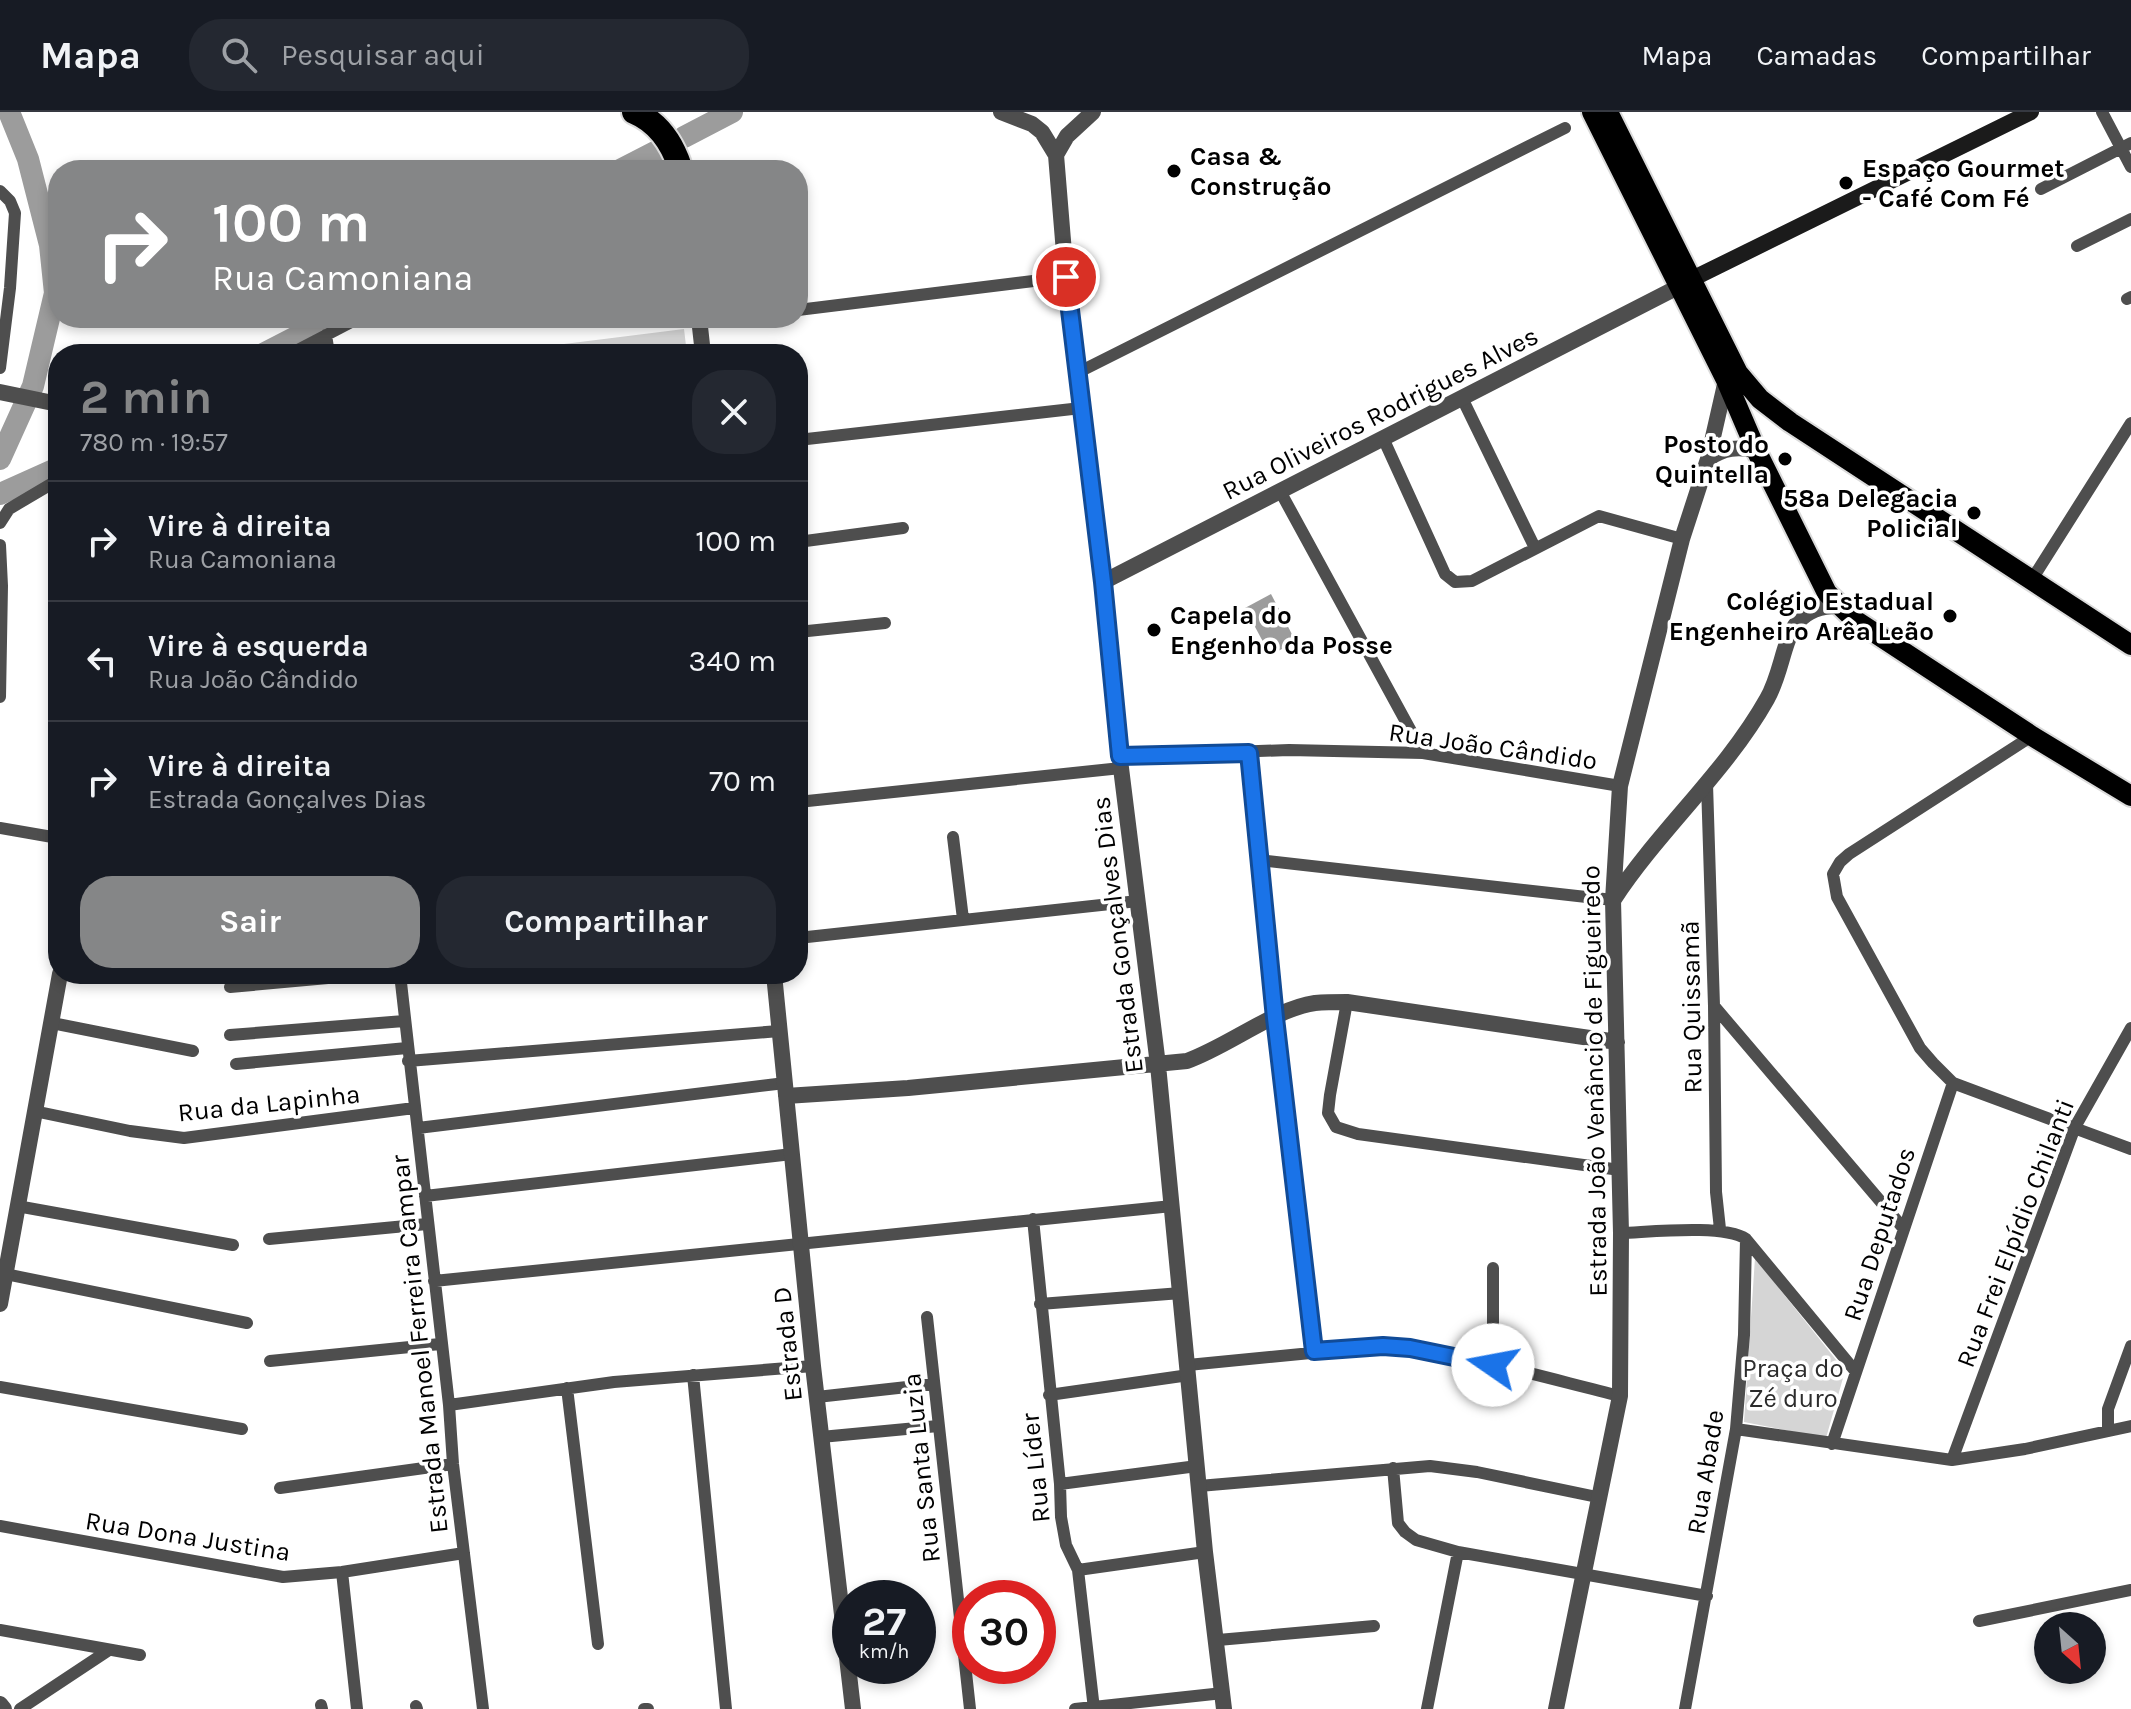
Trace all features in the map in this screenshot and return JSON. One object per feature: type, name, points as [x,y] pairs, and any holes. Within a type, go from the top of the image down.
[{"type":"highway","points":[[634,112],[658,127],[676,160]]},
{"type":"main road","points":[[1592,112],[1686,283]]},
{"type":"main road","points":[[1608,112],[1732,377],[1754,445],[1818,577],[1838,606],[2032,736],[2131,796]]},
{"type":"main road","name":"Rua Oliveiros Rodrigues Alves","points":[[1686,283],[2031,112]]},
{"type":"main road","points":[[1732,377],[1747,385],[1783,417],[2131,645]]},
{"type":"main road","points":[[1754,445],[1758,427],[1764,421],[1775,416],[1783,417]]},
{"type":"street","points":[[1001,112],[1032,124],[1042,132],[1056,155],[1067,136],[1093,112]]},
{"type":"street","points":[[2102,112],[2126,145],[2131,167]]},
{"type":"street","points":[[1077,373],[1565,128]]},
{"type":"street","points":[[2041,189],[2126,145]]},
{"type":"street","name":"Estrada Gonçalves Dias","points":[[1056,155],[1066,277],[1103,582],[1120,762],[1158,1065],[1205,1552],[1224,1701]]},
{"type":"street","points":[[0,191],[10,201],[15,213],[5,287],[0,368]]},
{"type":"street","points":[[2077,246],[2131,219]]},
{"type":"street","points":[[808,309],[1066,277]]},
{"type":"street","name":"Rua Oliveiros Rodrigues Alves","points":[[1103,582],[1686,283]]},
{"type":"street","points":[[309,344],[340,328]]},
{"type":"street","points":[[326,335],[327,344]]},
{"type":"street","name":"Estrada João Venâncio de Figueiredo","points":[[1556,1709],[1620,1396],[1621,1233],[1613,900],[1620,786],[1682,539],[1732,377]]},
{"type":"street","points":[[8,394],[48,402]]},
{"type":"street","points":[[1462,398],[1535,548]]},
{"type":"street","points":[[808,439],[1081,408]]},
{"type":"street","points":[[2031,581],[2131,423]]},
{"type":"street","points":[[1383,438],[1450,580],[1462,583],[1472,581],[1599,516],[1682,539]]},
{"type":"street","points":[[1708,459],[1724,449],[1754,445]]},
{"type":"street","points":[[2,519],[13,506],[48,486]]},
{"type":"street","points":[[1280,491],[1423,753]]},
{"type":"street","points":[[808,541],[903,528]]},
{"type":"street","points":[[0,545],[0,697]]},
{"type":"street","points":[[1259,860],[1613,900],[1643,858],[1707,784],[1767,698],[1798,620],[1812,609],[1838,606]]},
{"type":"street","points":[[808,631],[885,623]]},
{"type":"street","points":[[2032,736],[1849,854],[1833,874],[1837,897],[1913,1034],[1933,1063],[1953,1083],[2131,1149]]},
{"type":"street","name":"Rua João Cândido","points":[[808,801],[1120,762],[1289,750],[1423,753],[1620,786]]},
{"type":"street","points":[[1249,753],[1275,1018],[1314,1351]]},
{"type":"street","name":"Rua Quissamã","points":[[1707,784],[1716,1192],[1720,1229]]},
{"type":"street","points":[[0,828],[48,836]]},
{"type":"street","points":[[953,837],[963,919]]},
{"type":"street","points":[[808,937],[1138,901]]},
{"type":"street","points":[[0,1304],[2,1273],[58,984]]},
{"type":"street","points":[[230,987],[263,984]]},
{"type":"street","name":"Estrada Manoel Ferreira Campar","points":[[401,984],[483,1709]]},
{"type":"street","name":"Estrada D","points":[[775,984],[813,1366],[853,1709]]},
{"type":"street","points":[[1347,1002],[1328,1113],[1336,1127],[1358,1134],[1620,1170]]},
{"type":"street","points":[[418,1128],[785,1090],[908,1088],[1187,1061],[1209,1053],[1275,1018],[1314,1003],[1347,1002],[1617,1042]]},
{"type":"street","points":[[1714,1006],[1904,1229]]},
{"type":"street","points":[[230,1035],[404,1021]]},
{"type":"street","points":[[52,1023],[193,1051]]},
{"type":"street","name":"Rua Frei Elpídio Chilanti","points":[[1952,1460],[2075,1127],[2131,1028]]},
{"type":"street","points":[[236,1064],[779,1031]]},
{"type":"street","name":"Rua Deputados","points":[[1832,1444],[1953,1083]]},
{"type":"street","name":"Rua da Lapinha","points":[[34,1111],[130,1131],[184,1138],[414,1108]]},
{"type":"street","points":[[425,1196],[792,1154]]},
{"type":"street","points":[[17,1206],[233,1245]]},
{"type":"street","points":[[434,1281],[1172,1206]]},
{"type":"street","name":"Rua Líder","points":[[1033,1219],[1063,1533],[1078,1570],[1094,1708]]},
{"type":"street","points":[[269,1239],[427,1224]]},
{"type":"street","points":[[1621,1233],[1720,1229],[1738,1233],[1856,1372]]},
{"type":"street","name":"Rua Abade","points":[[1685,1709],[1736,1429],[1744,1335],[1746,1239]]},
{"type":"street","points":[[1493,1268],[1493,1365]]},
{"type":"street","points":[[2,1273],[247,1323]]},
{"type":"street","points":[[1040,1304],[1181,1293]]},
{"type":"street","name":"Rua Santa Luzia","points":[[927,1317],[970,1709]]},
{"type":"street","points":[[270,1361],[440,1344]]},
{"type":"street","points":[[1049,1395],[1314,1351],[1383,1346],[1410,1348],[1493,1365],[1620,1396]]},
{"type":"street","points":[[2108,1431],[2108,1409],[2131,1346]]},
{"type":"street","points":[[449,1405],[567,1388],[813,1366]]},
{"type":"street","points":[[693,1375],[726,1709]]},
{"type":"street","points":[[817,1397],[934,1384]]},
{"type":"street","points":[[0,1387],[242,1429]]},
{"type":"street","points":[[567,1388],[598,1644]]},
{"type":"street","points":[[821,1437],[938,1426]]},
{"type":"street","points":[[1736,1429],[1952,1460],[2025,1449],[2131,1426]]},
{"type":"street","points":[[280,1488],[453,1464]]},
{"type":"street","points":[[1060,1484],[1197,1466]]},
{"type":"street","points":[[1199,1486],[1430,1466],[1477,1472],[1597,1497]]},
{"type":"street","points":[[1393,1468],[1396,1515],[1405,1532],[1416,1540],[1458,1552],[1707,1596]]},
{"type":"street","name":"Rua Dona Justina","points":[[0,1526],[283,1577],[342,1572],[464,1553]]},
{"type":"street","points":[[1078,1570],[1205,1552]]},
{"type":"street","points":[[1427,1709],[1458,1552]]},
{"type":"street","points":[[342,1572],[357,1709]]},
{"type":"street","points":[[1979,1621],[2131,1590]]},
{"type":"street","points":[[1218,1640],[1374,1626]]},
{"type":"street","points":[[0,1630],[140,1655]]},
{"type":"street","points":[[20,1709],[109,1650]]},
{"type":"street","points":[[1075,1709],[1224,1701]]},
{"type":"street","points":[[0,1704],[4,1709]]},
{"type":"green space","points":[[684,329],[686,344],[564,344]]},
{"type":"green space","name":"Praça do Zé duro","points":[[1755,1258],[1845,1371],[1826,1438],[1744,1422]]},
{"type":"shaded area","points":[[1271,594],[1296,642],[1270,655],[1245,608]]},
{"type":"waterway","points":[[9,112],[28,159],[48,237]]},
{"type":"waterway","points":[[684,137],[732,112]]},
{"type":"waterway","points":[[639,160],[655,152]]},
{"type":"waterway","points":[[0,459],[33,386],[48,323]]},
{"type":"waterway","points":[[282,344],[314,328]]},
{"type":"waterway","points":[[0,494],[48,472]]},
{"type":"place","name":"Casa & Construção","points":[[1174,171]]},
{"type":"place","name":"Espaço Gourmet - Café Com Fé","points":[[1846,183]]},
{"type":"place","name":"Posto do Quintella","points":[[1785,459]]},
{"type":"place","name":"58ª Delegacia Policial","points":[[1974,513]]},
{"type":"place","name":"Colégio Estadual Engenheiro Arêa Leão","points":[[1950,616]]},
{"type":"place","name":"Capela do Engenho da Posse","points":[[1154,630]]},
{"type":"route","points":[[1066,277],[1103,582],[1120,756],[1249,753],[1275,1018],[1314,1351],[1383,1346],[1410,1348],[1493,1365]]}]
